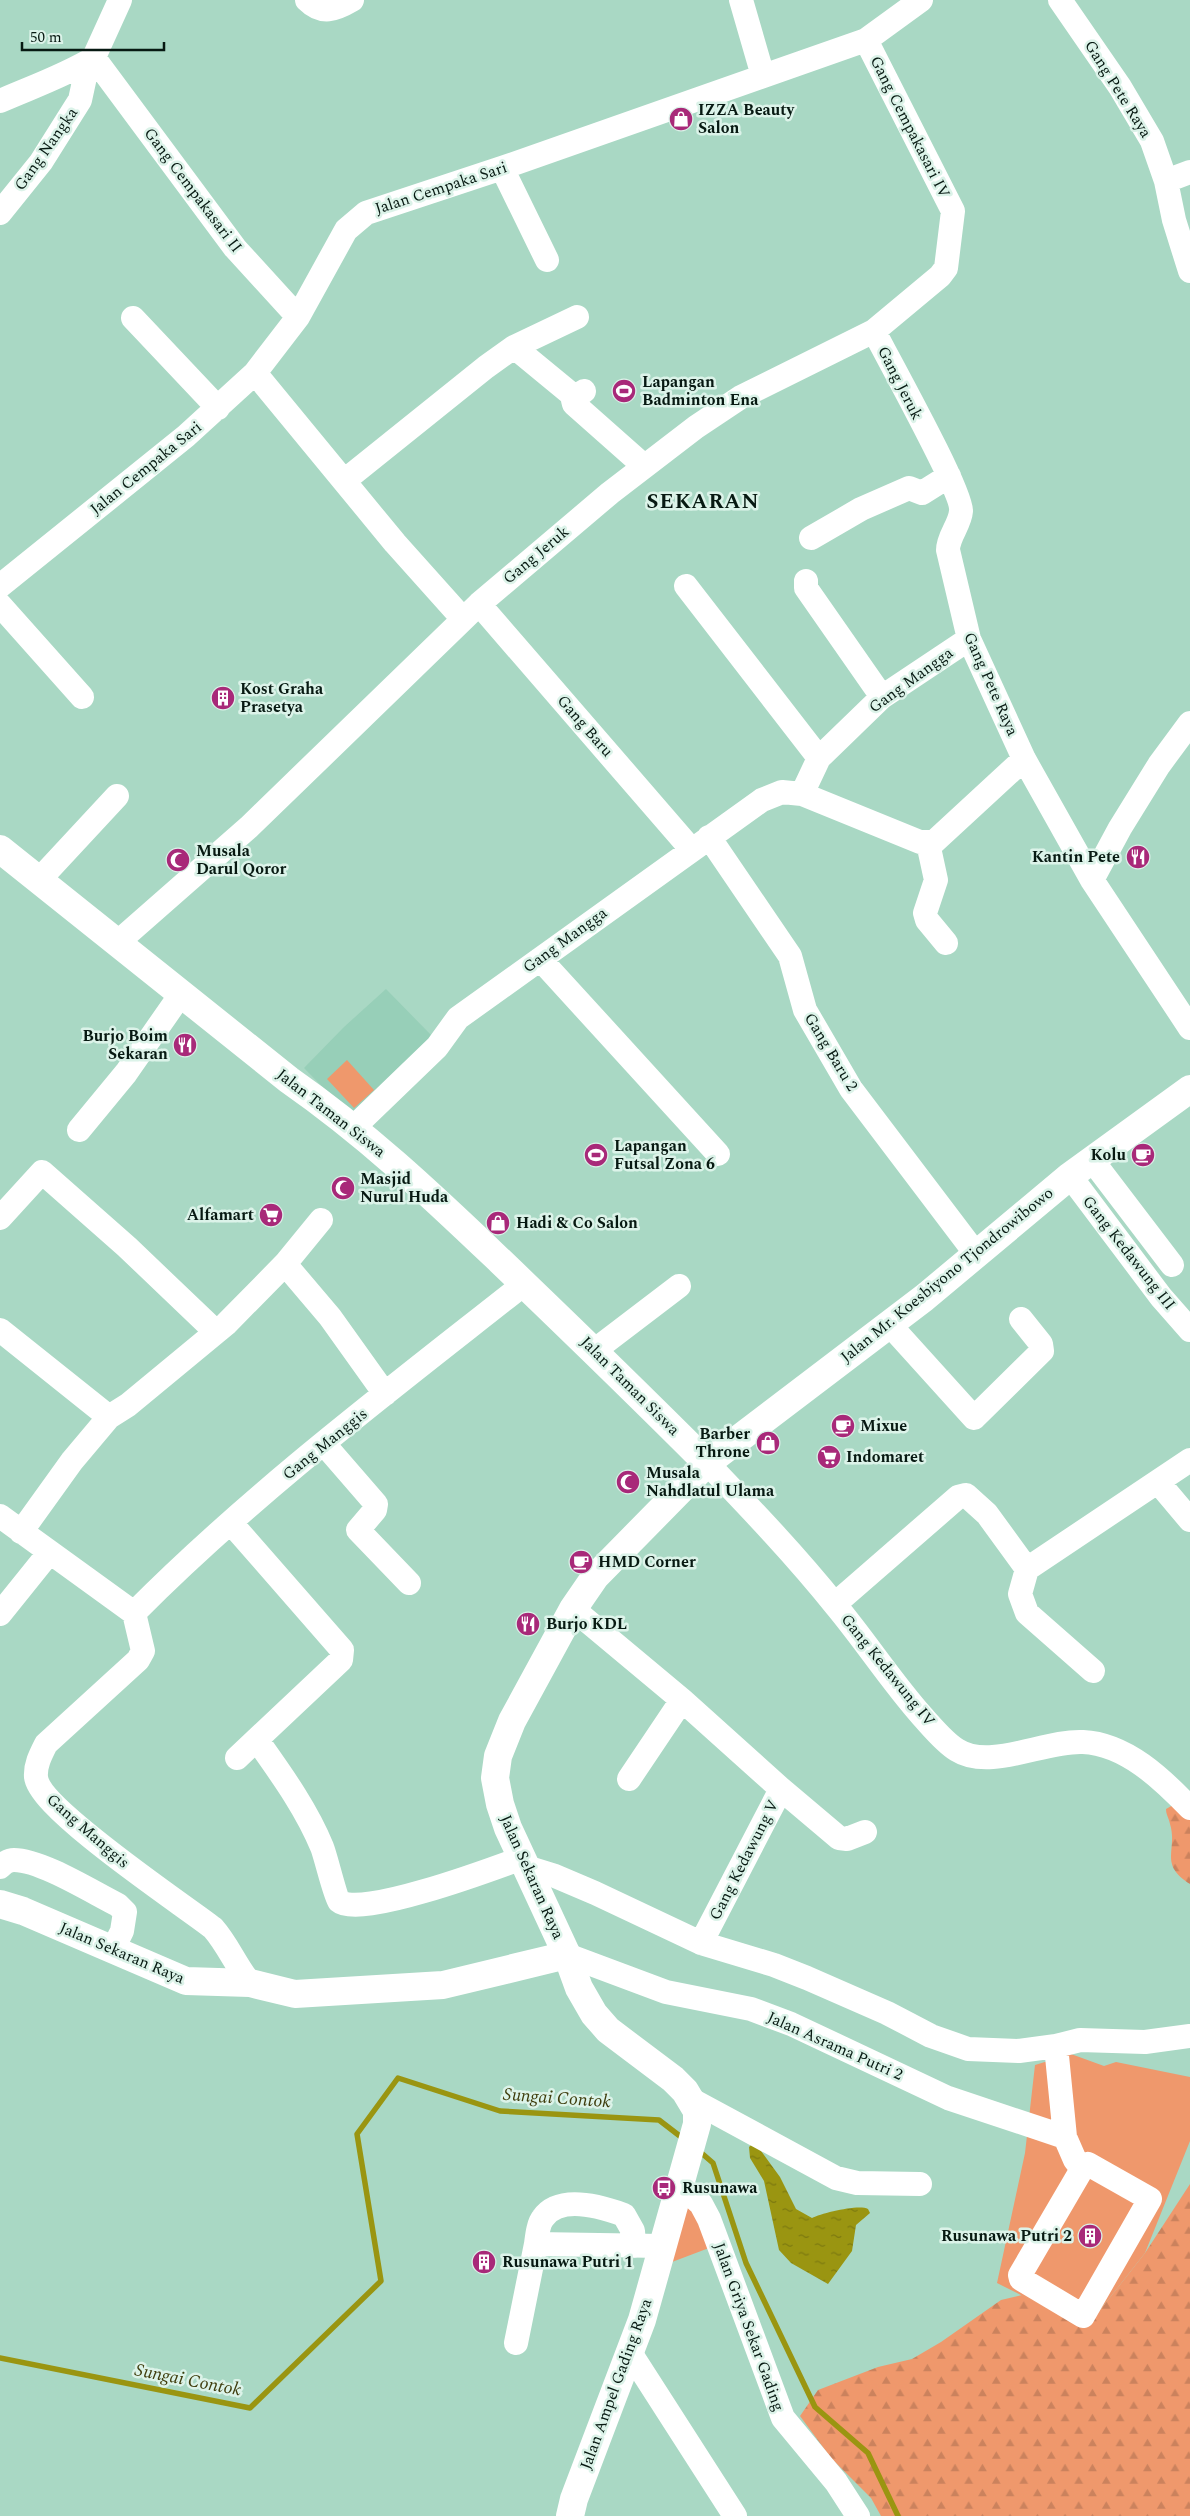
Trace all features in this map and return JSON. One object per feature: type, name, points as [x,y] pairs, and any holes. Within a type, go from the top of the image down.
[{"type":"main road","name":"Jalan Taman Siswa","points":[[0,848],[289,1080],[354,1127],[422,1186],[594,1350],[706,1463]]},
{"type":"main road","name":"Jalan Mr. Koesbiyono Tjondrowibowo","points":[[706,1463],[889,1324],[1070,1176],[1190,1089]]},
{"type":"main road","name":"Jalan Sekaran Raya","points":[[0,1904],[23,1911],[186,1981],[250,1983],[295,1994],[443,1985],[566,1954],[500,1804],[495,1778],[498,1756],[512,1721],[573,1609],[596,1577],[706,1463]]},
{"type":"main road","points":[[566,1954],[579,1988],[594,2014],[608,2030],[673,2079],[695,2112]]},
{"type":"main road","name":"Jalan Ampel Gading Raya","points":[[570,2516],[574,2499],[642,2320],[682,2174],[695,2112]]},
{"type":"street","name":"Gang Nangka","points":[[0,213],[41,162],[80,100],[85,78],[120,0]]},
{"type":"street","points":[[311,4],[329,10],[340,8],[352,0]]},
{"type":"street","points":[[741,0],[763,76]]},
{"type":"street","name":"Jalan Cempaka Sari","points":[[0,586],[218,408],[255,373],[298,317],[346,230],[366,213],[502,168],[866,40],[920,0]]},
{"type":"street","name":"Gang Pete Raya","points":[[1060,0],[1136,113],[1152,141],[1166,181],[1174,220],[1190,271]]},
{"type":"street","name":"Gang Cempakasari IV","points":[[866,40],[953,210],[946,268],[933,283],[874,332]]},
{"type":"street","points":[[0,101],[41,82],[69,73],[94,58]]},
{"type":"street","name":"Gang Cempakasari II","points":[[94,58],[235,248],[298,317]]},
{"type":"street","points":[[502,168],[547,260]]},
{"type":"street","points":[[1166,181],[1190,172]]},
{"type":"street","points":[[344,482],[486,367],[514,347],[576,317]]},
{"type":"street","points":[[133,318],[218,408]]},
{"type":"street","name":"Gang Jeruk","points":[[118,942],[249,827],[471,611],[610,492],[741,397],[874,332],[949,476]]},
{"type":"street","points":[[514,347],[580,394],[572,402],[644,466]]},
{"type":"street","name":"Gang Baru","points":[[255,373],[395,543],[471,611],[700,844]]},
{"type":"street","points":[[811,538],[862,509],[909,488],[922,492],[949,476]]},
{"type":"street","name":"Gang Pete Raya","points":[[949,476],[962,512],[948,542],[948,550],[969,639],[1024,759],[1092,880],[1190,1028]]},
{"type":"street","points":[[806,581],[806,588],[882,697]]},
{"type":"street","points":[[686,586],[819,758]]},
{"type":"street","points":[[0,605],[82,697]]},
{"type":"street","name":"Gang Mangga","points":[[802,794],[819,758],[882,697],[969,639]]},
{"type":"street","points":[[1092,880],[1120,828],[1159,765],[1190,723]]},
{"type":"street","points":[[946,943],[927,920],[924,913],[936,880],[928,843],[934,842],[1024,759]]},
{"type":"street","name":"Gang Mangga","points":[[354,1127],[437,1047],[458,1018],[700,844],[773,794],[782,792],[802,794],[928,843]]},
{"type":"street","points":[[40,880],[117,796]]},
{"type":"street","name":"Gang Baru 2","points":[[700,844],[790,956],[805,1010],[851,1089],[976,1254]]},
{"type":"street","points":[[540,959],[718,1154]]},
{"type":"street","points":[[79,1130],[126,1073],[181,994]]},
{"type":"street","points":[[1092,1160],[1172,1265]]},
{"type":"street","points":[[0,1218],[42,1172],[127,1247],[216,1332]]},
{"type":"street","name":"Gang Kedawung III","points":[[1070,1176],[1138,1268],[1190,1330]]},
{"type":"street","points":[[21,1532],[72,1461],[109,1417],[128,1405],[216,1332],[285,1264],[321,1220]]},
{"type":"street","points":[[285,1264],[330,1317],[386,1394]]},
{"type":"street","name":"Gang Manggis","points":[[250,1983],[239,1970],[223,1940],[213,1928],[104,1850],[44,1794],[36,1778],[39,1758],[46,1744],[141,1656],[142,1651],[134,1613],[172,1575],[324,1444],[524,1284]]},
{"type":"street","points":[[594,1350],[679,1286]]},
{"type":"street","points":[[889,1324],[974,1418],[1042,1351],[1041,1344],[1021,1319]]},
{"type":"street","points":[[0,1330],[109,1417]]},
{"type":"street","points":[[324,1444],[376,1504],[375,1510],[358,1530],[409,1583]]},
{"type":"street","points":[[1093,1671],[1028,1613],[1020,1594],[1027,1569],[1190,1460]]},
{"type":"street","name":"Gang Kedawung IV","points":[[706,1463],[778,1537],[835,1604],[909,1702],[957,1750],[970,1756],[1002,1756],[1038,1746],[1083,1742],[1112,1749],[1152,1772],[1190,1808]]},
{"type":"street","points":[[1158,1482],[1190,1520]]},
{"type":"street","name":"Gang Kedawung IV","points":[[835,1604],[958,1497],[966,1495],[987,1514],[1027,1569]]},
{"type":"street","points":[[0,1516],[134,1613]]},
{"type":"street","points":[[231,1523],[342,1650],[341,1660],[237,1758]]},
{"type":"street","points":[[0,1614],[49,1553]]},
{"type":"street","name":"Gang Kedawung V","points":[[573,1609],[682,1700],[781,1789],[701,1943]]},
{"type":"street","points":[[629,1779],[682,1700]]},
{"type":"street","points":[[257,1740],[296,1795],[314,1827],[328,1861],[336,1895],[339,1901],[345,1904],[354,1905],[407,1896],[524,1862],[701,1943],[774,1965],[807,1978],[931,2036],[968,2049],[1019,2051],[1056,2046],[1080,2040],[1145,2042],[1190,2036]]},
{"type":"street","points":[[781,1789],[840,1838],[847,1839],[865,1832]]},
{"type":"street","points":[[0,1866],[12,1860],[25,1862],[46,1869],[118,1905],[125,1912],[124,1921],[113,1950]]},
{"type":"street","name":"Jalan Asrama Putri 2","points":[[566,1954],[666,1992],[751,2009],[791,2024],[948,2098],[1065,2137]]},
{"type":"street","points":[[1056,2046],[1065,2137],[1075,2160],[1082,2169]]},
{"type":"street","points":[[695,2112],[836,2178],[857,2183],[920,2184]]},
{"type":"street","points":[[1088,2164],[1150,2199],[1085,2314],[1081,2316],[1023,2282],[1020,2275],[1082,2169],[1088,2164]]},
{"type":"street","name":"Jalan Griya Sekar Gading","points":[[682,2174],[710,2220],[782,2418],[836,2482],[852,2503],[858,2516]]},
{"type":"street","points":[[516,2343],[542,2218],[553,2209],[569,2204],[604,2207],[624,2215],[633,2231],[634,2246]]},
{"type":"street","points":[[536,2244],[662,2246]]},
{"type":"street","points":[[630,2354],[735,2516]]},
{"type":"shaded area","points":[[386,989],[431,1035],[418,1062],[355,1120],[304,1068],[344,1027]]},
{"type":"green space","points":[[347,1060],[374,1090],[354,1108],[327,1079]]},
{"type":"green space","points":[[1173,1805],[1190,1806],[1190,1884],[1174,1870],[1172,1863],[1172,1833],[1166,1809]]},
{"type":"green space","points":[[1071,2054],[1104,2066],[1116,2062],[1190,2077],[1190,2141],[1145,2253],[1086,2328],[997,2283],[1025,2153],[1035,2065]]},
{"type":"green space","points":[[1190,2184],[1190,2516],[881,2516],[871,2498],[831,2458],[800,2416],[818,2390],[878,2367],[912,2359],[941,2342],[1001,2300],[1022,2295],[1086,2328],[1145,2253]]},
{"type":"green space","points":[[684,2206],[696,2210],[709,2248],[672,2262]]},
{"type":"water","points":[[752,2144],[756,2144],[780,2177],[796,2209],[812,2218],[849,2208],[868,2209],[870,2213],[856,2225],[852,2251],[828,2284],[791,2263],[779,2250],[764,2181],[750,2158],[749,2147]]},
{"type":"waterway","name":"Sungai Contok","points":[[0,2358],[250,2408],[381,2281],[357,2134],[398,2078],[500,2111],[659,2120],[685,2140]]},
{"type":"waterway","name":"Sungai Contok","points":[[698,2150],[713,2163],[746,2263],[815,2407],[868,2453],[898,2516]]},
{"type":"place","name":"IZZA Beauty Salon","points":[[681,119]]},
{"type":"place","name":"Lapangan Badminton Ena","points":[[624,391]]},
{"type":"place","name":"Kost Graha Prasetya","points":[[223,698]]},
{"type":"place","name":"Kantin Pete","points":[[1138,857]]},
{"type":"place","name":"Musala Darul Qoror","points":[[178,860]]},
{"type":"place","name":"Burjo Boim Sekaran","points":[[185,1045]]},
{"type":"place","name":"Lapangan Futsal Zona 6","points":[[596,1155]]},
{"type":"place","name":"Kolu","points":[[1143,1155]]},
{"type":"place","name":"Masjid Nurul Huda","points":[[343,1188]]},
{"type":"place","name":"Alfamart","points":[[271,1215]]},
{"type":"place","name":"Hadi & Co Salon","points":[[498,1223]]},
{"type":"place","name":"Mixue","points":[[843,1426]]},
{"type":"place","name":"Barber Throne","points":[[768,1443]]},
{"type":"place","name":"Indomaret","points":[[829,1457]]},
{"type":"place","name":"Musala Nahdlatul Ulama","points":[[628,1482]]},
{"type":"place","name":"HMD Corner","points":[[581,1562]]},
{"type":"place","name":"Burjo KDL","points":[[528,1624]]},
{"type":"place","name":"Rusunawa","points":[[664,2188]]},
{"type":"place","name":"Rusunawa Putri 2","points":[[1090,2236]]},
{"type":"place","name":"Rusunawa Putri 1","points":[[484,2262]]},
{"type":"district","name":"SEKARAN","points":[[703,502]]}]
